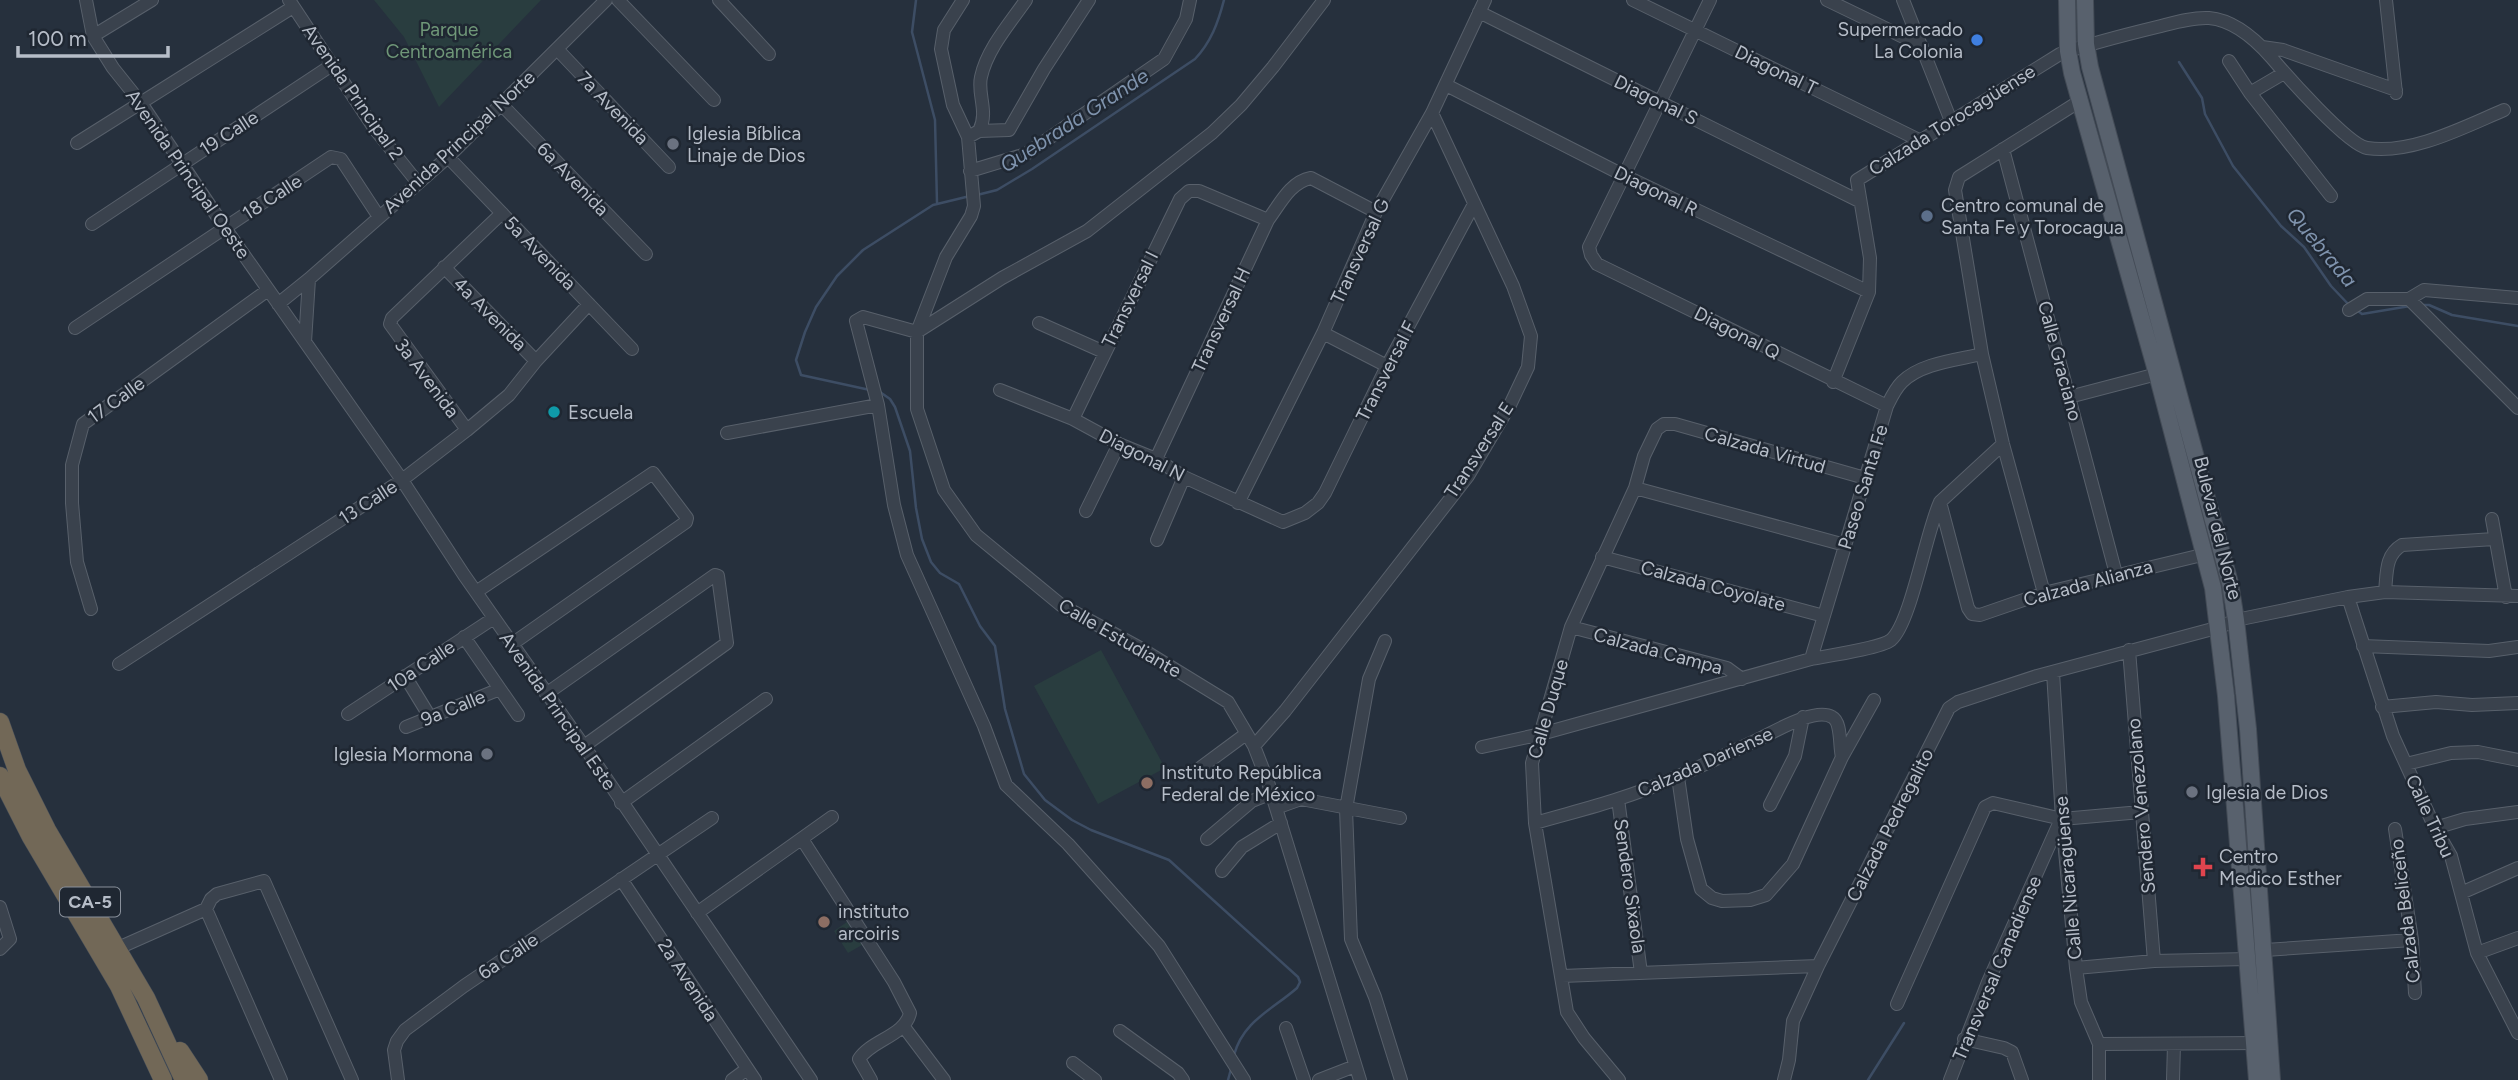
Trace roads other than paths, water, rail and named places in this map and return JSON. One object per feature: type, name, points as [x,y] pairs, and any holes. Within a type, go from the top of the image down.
[{"type":"highway","name":"CA-5","points":[[0,722],[17,770],[35,806],[146,998],[184,1080]]},
{"type":"highway","name":"CA-5","points":[[0,776],[31,837],[119,986],[163,1080]]},
{"type":"highway","points":[[146,998],[199,1080]]},
{"type":"main road","name":"Bulevar del Norte","points":[[2067,0],[2068,51],[2080,102],[2206,554],[2220,627],[2248,959],[2262,1043],[2272,1080]]},
{"type":"main road","name":"Bulevar del Norte","points":[[2085,0],[2087,44],[2094,80],[2223,552],[2236,620],[2248,729],[2253,822],[2265,950],[2262,1043],[2256,1080]]},
{"type":"street","name":"Avenida Principal Oeste","points":[[86,0],[93,36],[113,68],[141,103],[305,342]]},
{"type":"street","points":[[93,36],[152,0]]},
{"type":"street","name":"Avenida Principal Norte","points":[[278,304],[448,157],[606,0]]},
{"type":"street","points":[[618,0],[714,100]]},
{"type":"street","points":[[719,0],[769,54]]},
{"type":"street","points":[[963,0],[944,30],[941,49],[953,105],[974,134]]},
{"type":"street","points":[[974,134],[983,123],[981,78],[995,46],[1026,0]]},
{"type":"street","points":[[974,134],[1009,130],[1044,69],[1089,0]]},
{"type":"street","points":[[970,178],[1026,154],[1164,59],[1186,19],[1190,0]]},
{"type":"street","points":[[1242,1077],[1159,946],[1068,844],[1006,785],[984,726],[907,555],[894,505],[876,399],[856,321],[863,317],[917,332],[1002,278],[1087,231],[1212,133],[1241,105],[1324,0]]},
{"type":"street","name":"Transversal G","points":[[1238,503],[1323,333],[1377,212],[1432,113],[1485,0]]},
{"type":"street","name":"Diagonal T","points":[[1633,0],[1919,140]]},
{"type":"street","points":[[1623,175],[1710,0]]},
{"type":"street","points":[[1827,0],[1922,46]]},
{"type":"street","points":[[1903,0],[1951,121]]},
{"type":"street","points":[[2262,47],[2283,50],[2396,92],[2386,0]]},
{"type":"street","points":[[77,143],[291,3]]},
{"type":"street","name":"Avenida Principal 2","points":[[291,3],[374,128],[418,183]]},
{"type":"street","name":"Diagonal S","points":[[1479,12],[1859,201]]},
{"type":"street","name":"Calzada Torocagüense","points":[[1833,382],[1869,292],[1870,258],[1857,180],[2060,54],[2087,44],[2184,20],[2210,18],[2231,25],[2262,47]]},
{"type":"street","points":[[2262,47],[2342,131],[2365,148],[2401,147],[2433,141],[2504,110]]},
{"type":"street","name":"7a Avenida","points":[[556,50],[669,167]]},
{"type":"street","points":[[2229,61],[2250,93],[2331,196]]},
{"type":"street","name":"19 Calle","points":[[92,224],[332,65]]},
{"type":"street","points":[[2250,93],[2284,73]]},
{"type":"street","name":"Diagonal R","points":[[1446,85],[1623,175],[1869,292]]},
{"type":"street","points":[[2044,593],[2003,444],[1982,354],[1955,190],[1959,177],[2080,102]]},
{"type":"street","name":"6a Avenida","points":[[501,104],[646,254]]},
{"type":"street","name":"Transversal E","points":[[1254,746],[1285,711],[1468,476],[1510,405],[1528,367],[1531,336],[1513,286],[1432,113]]},
{"type":"street","name":"Calle Estudiante","points":[[974,134],[970,178],[974,206],[971,216],[946,257],[917,332],[917,409],[944,490],[976,535],[1061,606],[1140,648],[1228,702],[1254,746],[1272,793],[1360,1080]]},
{"type":"street","name":"Calle Graciano","points":[[2003,149],[2116,573]]},
{"type":"street","name":"18 Calle","points":[[75,328],[335,156],[341,159],[379,217]]},
{"type":"street","name":"5a Avenida","points":[[448,157],[632,349]]},
{"type":"street","name":"Diagonal Q","points":[[1623,175],[1588,247],[1597,264],[1887,407]]},
{"type":"street","name":"Transversal H","points":[[1156,459],[1268,220],[1293,186],[1300,180],[1311,178],[1377,212]]},
{"type":"street","points":[[1832,188],[1857,180]]},
{"type":"street","name":"Transversal I","points":[[1073,419],[1180,199],[1189,191],[1199,191],[1268,220]]},
{"type":"street","name":"Transversal F","points":[[1283,522],[1294,519],[1318,503],[1387,366],[1474,204]]},
{"type":"street","points":[[444,267],[502,214]]},
{"type":"street","name":"3a Avenida","points":[[444,267],[392,318],[390,324],[467,430]]},
{"type":"street","name":"4a Avenida","points":[[444,267],[536,360]]},
{"type":"street","points":[[305,342],[309,279]]},
{"type":"street","name":"17 Calle","points":[[91,609],[77,562],[72,502],[72,465],[83,424],[268,290]]},
{"type":"street","points":[[2414,304],[2424,290],[2518,299]]},
{"type":"street","points":[[2353,308],[2367,299],[2414,304],[2518,408]]},
{"type":"street","name":"13 Calle","points":[[118,664],[401,480],[467,430],[509,395],[536,360],[589,304]]},
{"type":"street","points":[[1039,323],[1104,352]]},
{"type":"street","points":[[1323,333],[1387,366]]},
{"type":"street","name":"Avenida Principal Este","points":[[305,342],[811,1080]]},
{"type":"street","name":"Paseo Santa Fe","points":[[1811,659],[1887,407],[1896,390],[1910,375],[1922,369],[1982,354]]},
{"type":"street","points":[[2069,397],[2157,374]]},
{"type":"street","name":"Diagonal N","points":[[1000,390],[1073,419],[1119,444],[1156,459],[1184,477],[1283,522]]},
{"type":"street","points":[[727,433],[876,399]]},
{"type":"street","name":"Calzada Virtud","points":[[1664,424],[1675,424],[1865,478]]},
{"type":"street","name":"Calle Duque","points":[[1619,1080],[1584,1038],[1567,1012],[1535,823],[1532,763],[1571,627],[1635,488],[1644,456],[1657,429],[1664,424]]},
{"type":"street","points":[[1086,511],[1119,444]]},
{"type":"street","points":[[1482,747],[1541,734],[1811,659],[1884,644],[1899,629],[1906,614],[1932,519],[1940,502],[2003,444]]},
{"type":"street","points":[[476,592],[653,473],[687,518],[686,522],[512,644]]},
{"type":"street","points":[[1157,540],[1184,477]]},
{"type":"street","points":[[1635,488],[1845,544]]},
{"type":"street","name":"Calzada Alianza","points":[[1940,502],[1968,608],[1972,614],[1980,615],[2044,593],[2116,573],[2206,554]]},
{"type":"street","points":[[2492,519],[2494,539],[2518,610]]},
{"type":"street","points":[[2385,592],[2388,559],[2402,545],[2494,539]]},
{"type":"street","name":"Calzada Coyolate","points":[[1602,557],[1824,616]]},
{"type":"street","points":[[546,694],[715,575],[718,576],[727,643],[584,746]]},
{"type":"street","name":"Calzada Pedregalito","points":[[1784,1080],[1793,1021],[1818,966],[1949,708],[1958,702],[2129,650],[2220,627],[2236,620],[2348,597],[2385,592],[2443,592],[2512,597]]},
{"type":"street","name":"Calle Tribu","points":[[2348,597],[2382,707],[2435,828],[2451,856],[2477,953],[2518,1033]]},
{"type":"street","name":"10a Calle","points":[[348,714],[494,618]]},
{"type":"street","name":"Calzada Campa","points":[[1571,627],[1727,668],[1742,678]]},
{"type":"street","points":[[464,637],[518,715]]},
{"type":"street","points":[[1385,641],[1369,679],[1346,809],[1351,939],[1375,997],[1401,1080]]},
{"type":"street","points":[[2363,646],[2489,651],[2518,647]]},
{"type":"street","name":"Sendero Venezolano","points":[[2129,650],[2154,961]]},
{"type":"street","name":"Calle Nicaragüense","points":[[2053,672],[2062,819],[2076,968],[2081,1002],[2099,1044],[2099,1080]]},
{"type":"street","points":[[405,676],[430,717]]},
{"type":"street","name":"9a Calle","points":[[405,727],[500,689]]},
{"type":"street","points":[[621,803],[765,699]]},
{"type":"street","points":[[1678,777],[1687,839],[1701,889],[1712,898],[1722,901],[1750,900],[1766,895],[1793,864],[1842,757],[1874,700]]},
{"type":"street","points":[[2382,707],[2436,702],[2472,705],[2518,703]]},
{"type":"street","name":"Calzada Dariense","points":[[1535,823],[1618,799],[1678,777],[1803,718],[1826,715],[1837,720],[1842,757]]},
{"type":"street","points":[[1769,806],[1795,756],[1803,718]]},
{"type":"street","points":[[1196,771],[1246,734]]},
{"type":"street","points":[[2406,764],[2451,753],[2478,752],[2518,760]]},
{"type":"street","points":[[1207,839],[1252,801],[1272,793]]},
{"type":"street","points":[[1276,808],[1301,799],[1400,818]]},
{"type":"street","name":"Sendero Sixaola","points":[[1618,799],[1641,973]]},
{"type":"street","points":[[1897,1004],[1985,807],[1993,803],[2062,819],[2141,812]]},
{"type":"street","points":[[2435,828],[2465,819],[2518,812]]},
{"type":"street","points":[[697,913],[832,817]]},
{"type":"street","name":"6a Calle","points":[[398,1080],[394,1050],[405,1030],[457,991],[712,818]]},
{"type":"street","name":"Transversal Canadiense","points":[[1950,1080],[1964,1039],[2062,819]]},
{"type":"street","points":[[1222,872],[1242,847],[1281,823]]},
{"type":"street","name":"Calzada Beliceño","points":[[2395,829],[2412,940],[2415,993]]},
{"type":"street","points":[[802,839],[911,1013],[904,1027],[864,1050],[859,1059],[871,1080]]},
{"type":"street","points":[[2461,893],[2518,868]]},
{"type":"street","name":"2a Avenida","points":[[621,879],[751,1074]]},
{"type":"street","points":[[116,949],[206,908],[217,894],[264,881],[352,1080]]},
{"type":"street","points":[[0,907],[10,939],[0,949]]},
{"type":"street","points":[[206,908],[281,1080]]},
{"type":"street","points":[[2477,953],[2518,938]]},
{"type":"street","points":[[2265,950],[2412,940]]},
{"type":"street","points":[[2076,968],[2154,961],[2248,959]]},
{"type":"street","points":[[1562,976],[1818,966]]},
{"type":"street","points":[[904,1027],[944,1080]]},
{"type":"street","points":[[1286,1028],[1304,1080]]},
{"type":"street","points":[[1120,1031],[1178,1073],[1183,1080]]},
{"type":"street","points":[[1964,1039],[2012,1052],[2022,1080]]},
{"type":"street","points":[[2099,1044],[2262,1043]]},
{"type":"street","points":[[2173,1080],[2174,1044]]},
{"type":"street","points":[[1073,1063],[1095,1080]]},
{"type":"street","points":[[1319,1080],[1355,1066]]},
{"type":"street","points":[[732,1080],[751,1074]]},
{"type":"waterway","points":[[916,0],[912,32],[935,120],[937,203]]},
{"type":"waterway","name":"Quebrada Grande","points":[[977,195],[997,190],[1032,169],[1195,59],[1213,32],[1224,0]]},
{"type":"waterway","name":"Quebrada","points":[[2179,62],[2202,98],[2205,114],[2233,166],[2281,226],[2304,247],[2331,286],[2350,306]]},
{"type":"waterway","name":"Quebrada Grande","points":[[870,390],[801,375],[796,360],[816,307],[837,276],[863,250],[933,205],[970,196]]},
{"type":"waterway","name":"Quebrada","points":[[2423,305],[2452,315],[2518,326]]},
{"type":"waterway","name":"Quebrada","points":[[2358,311],[2362,314],[2410,306]]},
{"type":"waterway","name":"Quebrada Grande","points":[[880,392],[890,399],[895,407],[910,451],[916,508],[922,539],[931,562],[940,573],[959,584],[980,626],[995,646],[1005,709],[1024,774],[1045,800],[1072,820],[1169,860],[1298,977],[1300,982],[1297,988],[1244,1033],[1234,1055]]},
{"type":"waterway","name":"Quebrada","points":[[1868,1080],[1904,1023]]},
{"type":"waterway","name":"Quebrada Grande","points":[[1228,1080],[1231,1069]]},
{"type":"place","name":"Supermercado La Colonia","points":[[1977,40]]},
{"type":"place","name":"Iglesia Bíblica Linaje de Dios","points":[[673,144]]},
{"type":"place","name":"Centro comunal de Santa Fe y Torocagua","points":[[1927,216]]},
{"type":"place","name":"Escuela","points":[[554,412]]},
{"type":"place","name":"Iglesia Mormona","points":[[487,754]]},
{"type":"place","name":"Instituto República Federal de México","points":[[1147,783]]},
{"type":"place","name":"Iglesia de Dios","points":[[2192,792]]},
{"type":"place","name":"Centro Medico Esther","points":[[2203,867]]},
{"type":"place","name":"instituto arcoiris","points":[[824,922]]},
{"type":"park label","name":"Parque Centroamérica","points":[[449,40]]}]
